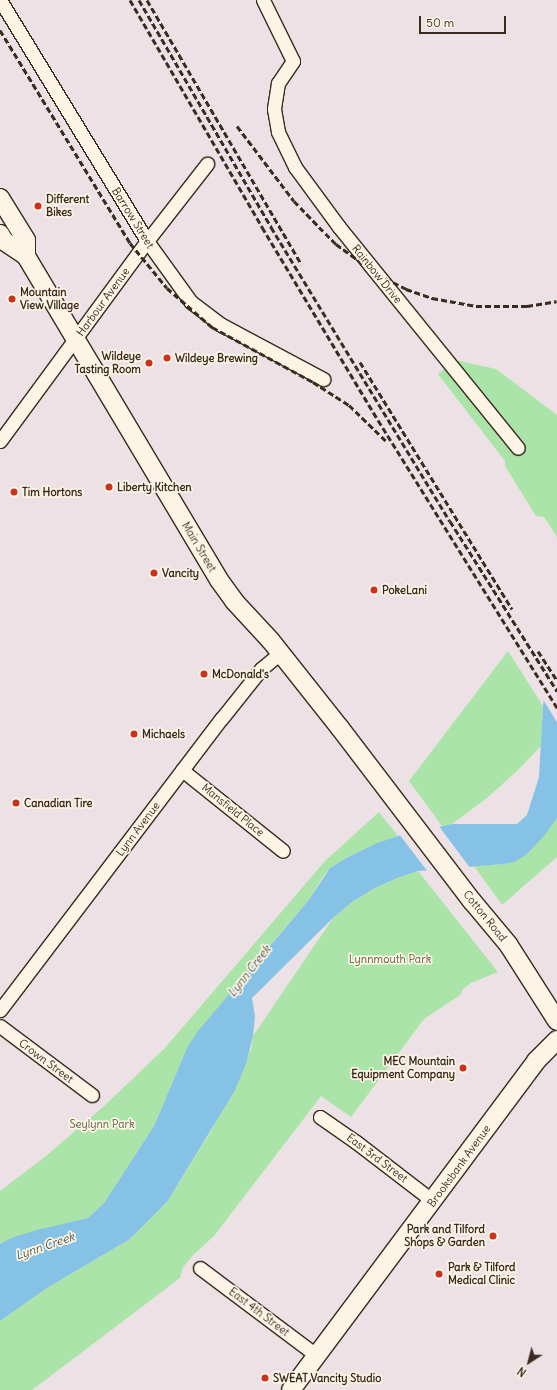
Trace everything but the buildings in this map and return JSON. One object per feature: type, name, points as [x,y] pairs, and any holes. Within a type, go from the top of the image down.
[{"type":"main road","name":"Main Street","points":[[0,198],[26,240],[26,256]]},
{"type":"main road","name":"Main Street","points":[[0,234],[4,241],[26,256],[219,580],[234,601],[280,653],[407,815]]},
{"type":"main road","name":"Cotton Road","points":[[407,815],[550,1000],[557,1020]]},
{"type":"main road","name":"Brooksbank Avenue","points":[[291,1390],[536,1061],[557,1040]]},
{"type":"street","name":"Barrow Street","points":[[0,0],[147,242],[190,302],[222,325],[323,380]]},
{"type":"street","name":"Rainbow Drive","points":[[263,0],[293,61],[278,83],[274,109],[278,132],[295,167],[340,227],[518,448]]},
{"type":"street","name":"Harbour Avenue","points":[[0,441],[147,242],[207,164]]},
{"type":"street","name":"Lynn Avenue","points":[[0,1010],[182,770],[261,669],[280,653]]},
{"type":"street","name":"Mansfield Place","points":[[182,770],[283,851]]},
{"type":"street","name":"Crown Street","points":[[0,1026],[92,1096]]},
{"type":"street","name":"East 3rd Street","points":[[320,1117],[356,1142],[433,1201]]},
{"type":"street","name":"East 4th Street","points":[[200,1268],[317,1356]]},
{"type":"green space","points":[[455,360],[496,369],[557,415],[557,537],[544,517],[536,516],[505,466],[505,461],[438,374]]},
{"type":"green space","points":[[508,651],[543,706],[541,746],[517,771],[487,798],[452,824],[442,826],[409,781]]},
{"type":"green space","name":"Seylynn Park","points":[[379,812],[398,836],[377,843],[346,858],[330,868],[308,901],[248,971],[187,1048],[154,1126],[104,1203],[88,1218],[11,1238],[0,1244],[0,1191],[46,1156],[103,1107],[165,1048],[325,861]]},
{"type":"green space","points":[[557,818],[557,857],[502,905],[474,866],[504,864],[526,855]]},
{"type":"green space","name":"Lynnmouth Park","points":[[418,871],[498,972],[471,983],[463,989],[460,995],[424,1019],[351,1117],[321,1096],[214,1236],[193,1255],[183,1267],[180,1278],[32,1390],[0,1390],[0,1321],[47,1288],[130,1239],[167,1202],[211,1131],[251,1050],[253,1036],[333,918],[352,902],[375,888],[397,878]]},
{"type":"water","name":"Lynn Creek","points":[[557,587],[557,818],[544,836],[526,855],[514,862],[418,871],[397,878],[375,888],[352,902],[333,918],[252,998],[255,1016],[253,1036],[246,1064],[234,1092],[167,1202],[130,1239],[47,1288],[0,1321],[0,1244],[11,1238],[37,1230],[88,1218],[104,1203],[154,1126],[187,1048],[198,1031],[308,901],[330,868],[346,858],[377,843],[398,836],[452,824],[517,824],[527,815],[539,777],[543,706]]},
{"type":"pier","points":[[557,585],[557,722],[542,698],[550,620],[555,587]]},
{"type":"pier","points":[[438,825],[471,869],[428,872],[399,834]]},
{"type":"railway","points":[[130,0],[262,227],[378,420],[557,708]]},
{"type":"railway","points":[[139,0],[271,227],[450,521],[557,691]]},
{"type":"railway","points":[[147,0],[301,264]]},
{"type":"railway","points":[[0,30],[130,243],[167,288],[212,327],[313,382],[349,405],[387,442]]},
{"type":"railway","points":[[237,126],[294,201],[336,244],[377,274],[406,289],[432,298],[476,306],[527,306],[557,301]]},
{"type":"railway","points":[[360,362],[512,609]]},
{"type":"railway","points":[[538,651],[557,680]]},
{"type":"place","name":"Different Bikes","points":[[38,206]]},
{"type":"place","name":"Mountain View Village","points":[[12,299]]},
{"type":"place","name":"Wildeye Brewing","points":[[167,358]]},
{"type":"place","name":"Wildeye Tasting Room","points":[[149,363]]},
{"type":"place","name":"Liberty Kitchen","points":[[109,487]]},
{"type":"place","name":"Tim Hortons","points":[[14,492]]},
{"type":"place","name":"Vancity","points":[[154,573]]},
{"type":"place","name":"PokeLani","points":[[374,590]]},
{"type":"place","name":"McDonald's","points":[[204,674]]},
{"type":"place","name":"Michaels","points":[[134,734]]},
{"type":"place","name":"Canadian Tire","points":[[16,803]]},
{"type":"place","name":"MEC Mountain Equipment Company","points":[[463,1068]]},
{"type":"place","name":"Park and Tilford Shops & Garden","points":[[493,1236]]},
{"type":"place","name":"Park & Tilford Medical Clinic","points":[[439,1274]]},
{"type":"place","name":"SWEAT Vancity Studio","points":[[265,1378]]}]
